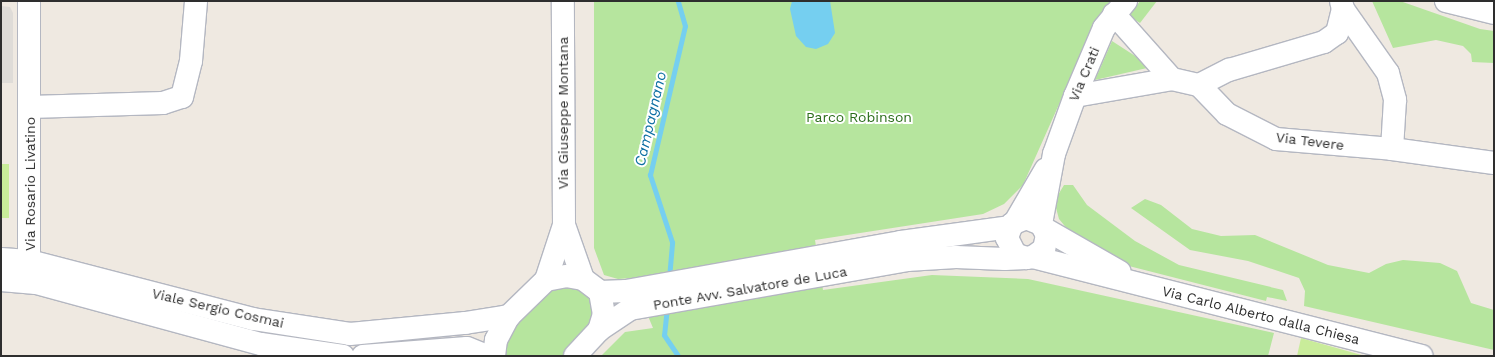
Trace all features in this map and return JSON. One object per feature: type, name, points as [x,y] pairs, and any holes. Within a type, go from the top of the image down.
[{"type":"street","name":"Via Rosario Livatino","points":[[29,1],[29,261]]},
{"type":"street","name":"Via Rosario Livatino","points":[[30,107],[163,103],[182,97],[191,62],[196,1]]},
{"type":"street","name":"Via Giuseppe Montana","points":[[546,280],[564,225],[563,1]]},
{"type":"street","points":[[1446,1],[1494,13]]},
{"type":"street","points":[[1075,96],[1172,79],[1199,84],[1229,70],[1324,42],[1336,33],[1342,5]]},
{"type":"street","points":[[1342,5],[1388,73],[1394,100],[1392,149]]},
{"type":"street","points":[[1120,8],[1172,79]]},
{"type":"street","name":"Via Crati","points":[[1013,224],[1054,154],[1075,96],[1104,28],[1120,8]]},
{"type":"street","name":"Via Tevere","points":[[1199,84],[1227,114],[1276,139],[1392,149],[1494,164]]},
{"type":"street","name":"Via Crati","points":[[1043,227],[1054,154]]},
{"type":"street","points":[[1031,218],[1043,227],[1046,242],[1039,254],[1030,258],[956,257],[904,251],[1013,224],[1031,218]]},
{"type":"street","points":[[1013,224],[1008,244],[1015,254],[1030,258]]},
{"type":"street","name":"Via Giuseppe Montana","points":[[564,225],[583,279]]},
{"type":"street","name":"Via Carlo Alberto dalla Chiesa","points":[[1043,227],[1146,286]]},
{"type":"street","name":"Ponte Avv. Salvatore de Luca","points":[[600,292],[628,300],[904,251]]},
{"type":"street","name":"Via Carlo Alberto dalla Chiesa","points":[[1030,258],[1422,356]]},
{"type":"street","name":"Viale Sergio Cosmai","points":[[1,259],[29,261],[253,320],[350,334],[465,323],[509,316]]},
{"type":"street","points":[[494,356],[496,340],[509,316],[546,280],[566,276],[583,279],[600,292],[604,314],[599,330]]},
{"type":"street","name":"Viale Sergio Cosmai","points":[[1,280],[36,283],[267,351],[342,356]]},
{"type":"street","name":"Ponte Avv. Salvatore de Luca","points":[[575,356],[628,300]]},
{"type":"street","points":[[363,356],[467,348],[487,356]]},
{"type":"green space","name":"Parco Robinson","points":[[594,1],[1116,1],[1077,64],[1023,185],[1004,204],[983,214],[815,240],[823,290],[932,275],[1028,279],[1274,333],[1268,356],[601,356],[625,332],[653,328],[632,278],[618,279],[604,275],[594,248]]},
{"type":"green space","points":[[1140,1],[1157,1],[1140,23],[1129,16]]},
{"type":"green space","points":[[1372,1],[1400,1],[1480,29],[1494,31],[1494,63],[1472,62],[1471,54],[1463,46],[1436,40],[1393,48]]},
{"type":"green space","points":[[1112,41],[1146,63],[1147,68],[1095,80]]},
{"type":"green space","points":[[1,164],[9,164],[9,218],[1,218]]},
{"type":"green space","points":[[1064,185],[1073,185],[1087,205],[1135,241],[1179,265],[1283,290],[1287,301],[1267,297],[1266,301],[1121,264],[1073,236],[1059,219],[1056,208],[1058,195]]},
{"type":"green space","points":[[1145,199],[1161,205],[1192,229],[1221,236],[1255,235],[1328,265],[1369,273],[1386,264],[1403,260],[1440,263],[1457,271],[1471,303],[1494,310],[1494,350],[1304,306],[1305,291],[1299,278],[1248,261],[1190,250],[1131,208]]},
{"type":"green space","points":[[581,282],[600,314],[569,356],[498,356],[500,341],[548,284]]},
{"type":"green space","points":[[1301,338],[1365,356],[1297,356]]},
{"type":"shaded area","points":[[1,6],[10,7],[13,13],[13,83],[1,83]]},
{"type":"water","points":[[792,1],[830,1],[835,33],[828,44],[816,49],[806,47],[796,36],[790,9]]},
{"type":"waterway","name":"Campagnano","points":[[669,278],[672,242],[650,175],[685,26],[678,1]]},
{"type":"waterway","name":"Campagnano","points":[[667,307],[664,335],[678,356]]}]
